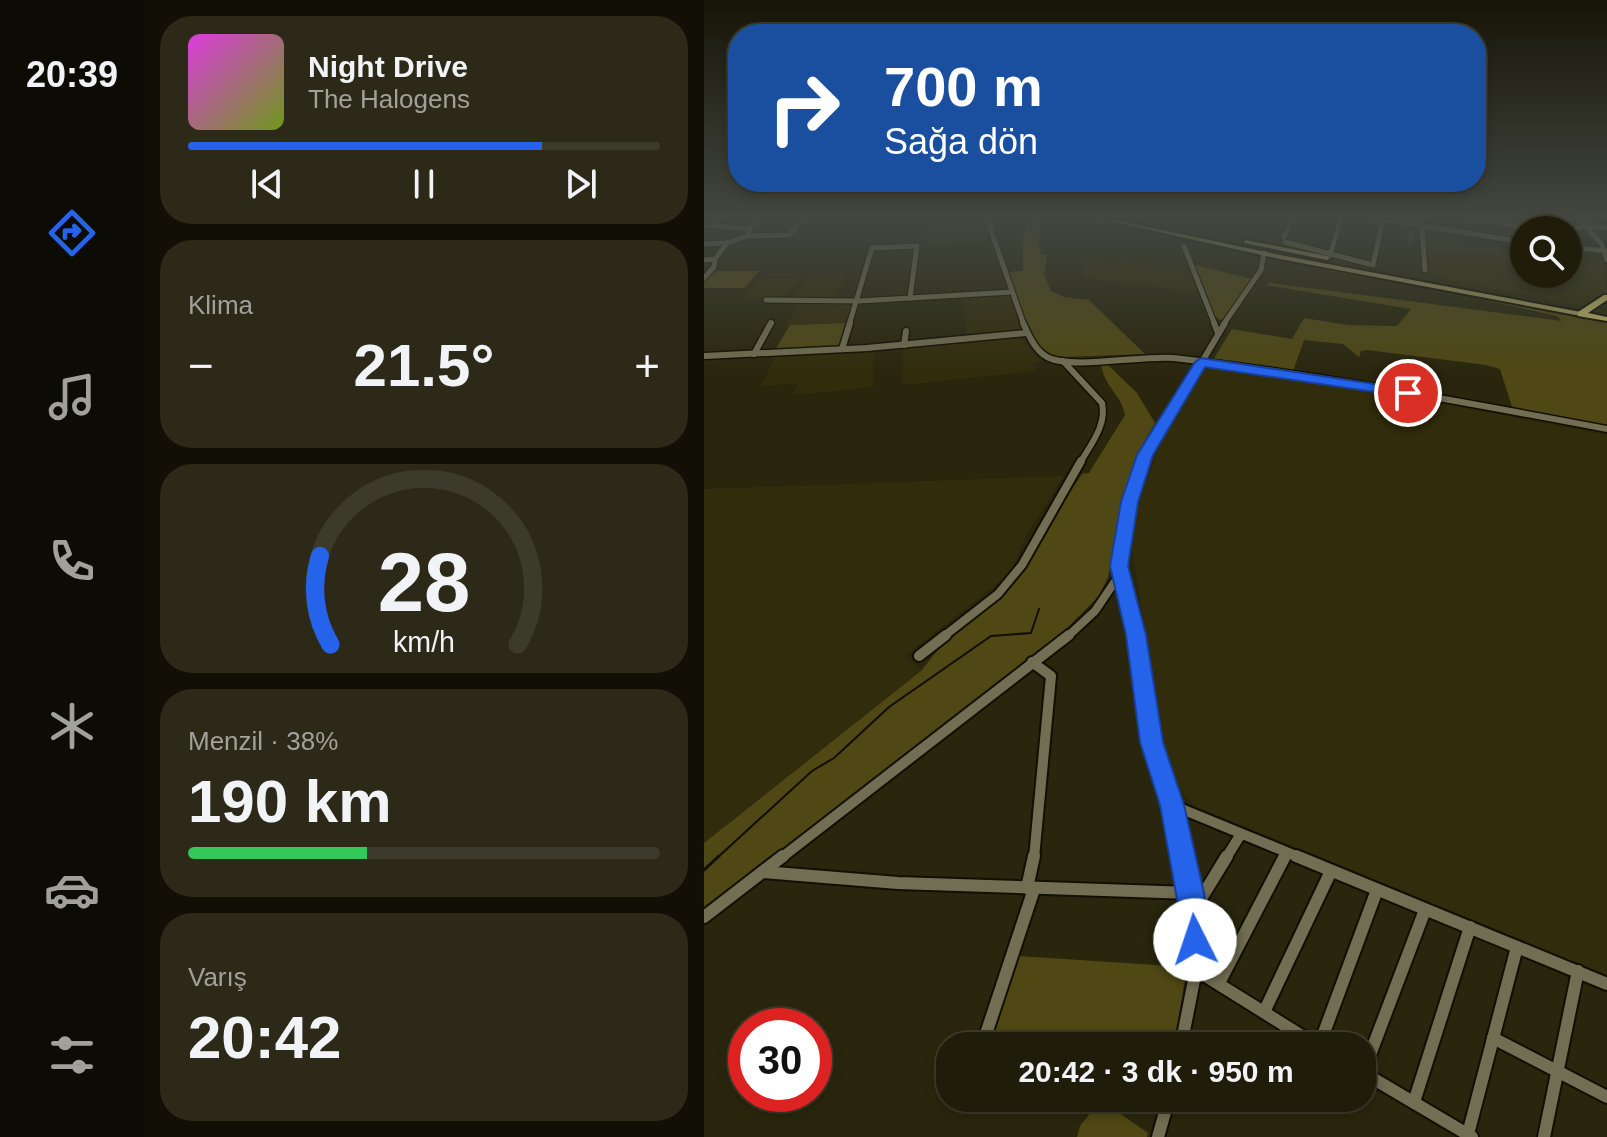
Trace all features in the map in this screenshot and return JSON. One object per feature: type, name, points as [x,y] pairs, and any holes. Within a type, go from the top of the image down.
[{"type":"highway","points":[[1587,313],[1607,297]]},
{"type":"highway","points":[[1597,303],[1607,316]]},
{"type":"highway","points":[[1587,313],[1607,316]]},
{"type":"main road","points":[[1384,269],[1587,313]]},
{"type":"main road","points":[[1388,269],[1587,313]]},
{"type":"street","points":[[842,349],[867,269]]},
{"type":"street","points":[[910,298],[914,269]]},
{"type":"street","points":[[1004,269],[1026,333],[1037,352],[1063,361],[1144,356],[1201,362],[1377,388],[1607,429]]},
{"type":"street","points":[[1193,269],[1218,333]]},
{"type":"street","points":[[704,917],[1095,611],[1110,590],[1119,566],[1130,502],[1145,455],[1218,333],[1261,269]]},
{"type":"street","points":[[1201,362],[1213,350],[1267,269]]},
{"type":"street","points":[[766,300],[859,301],[1012,292]]},
{"type":"street","points":[[754,354],[771,323]]},
{"type":"street","points":[[904,345],[906,331]]},
{"type":"street","points":[[704,356],[904,345],[1026,333]]},
{"type":"street","points":[[919,656],[981,609],[1012,579],[1050,511],[1083,462],[1101,426],[1102,403],[1063,361]]},
{"type":"street","points":[[1119,566],[1136,635],[1152,742],[1172,805],[1194,910],[1196,970],[1184,1032]]},
{"type":"street","points":[[986,1032],[1030,888],[1036,849],[1051,676],[1032,662]]},
{"type":"street","points":[[1172,805],[1607,984]]},
{"type":"street","points":[[1194,910],[1241,834]]},
{"type":"street","points":[[1219,983],[1287,853]]},
{"type":"street","points":[[1265,1010],[1331,871]]},
{"type":"street","points":[[762,872],[898,883],[1191,893]]},
{"type":"street","points":[[1323,1032],[1377,890]]},
{"type":"street","points":[[1376,1038],[1425,910]]},
{"type":"street","points":[[1414,1102],[1470,927]]},
{"type":"street","points":[[1376,1080],[1470,1136],[1517,947]]},
{"type":"street","points":[[1196,970],[1297,1032]]},
{"type":"street","points":[[1544,1137],[1578,971]]},
{"type":"street","points":[[1493,1038],[1607,1097]]},
{"type":"street","points":[[1160,1136],[1166,1112]]},
{"type":"shaded area","points":[[1045,269],[1051,291],[1064,297],[1089,300],[1145,354],[1062,357],[1050,353],[1032,336],[1020,311],[1008,272]]},
{"type":"shaded area","points":[[1083,269],[1191,271],[1198,292],[1084,278]]},
{"type":"shaded area","points":[[1197,269],[1212,269],[1252,279],[1222,321],[1215,316]]},
{"type":"shaded area","points":[[1335,269],[1607,322],[1607,427],[1513,410],[1500,369],[1486,365],[1367,350],[1361,351],[1359,357],[1343,344],[1304,340],[1292,374],[1213,360],[1232,329],[1292,339],[1304,318],[1348,325],[1397,326],[1411,309],[1266,285],[1270,283],[1562,321],[1557,316],[1436,289],[1329,271]]},
{"type":"shaded area","points":[[1428,269],[1510,269],[1510,288],[1563,289],[1582,288],[1582,269],[1603,269],[1607,292],[1585,304],[1575,305],[1429,276]]},
{"type":"shaded area","points":[[714,271],[759,271],[744,288],[704,288],[704,281]]},
{"type":"shaded area","points":[[845,275],[837,297],[840,299],[790,298],[808,276]]},
{"type":"shaded area","points":[[799,278],[784,299],[741,298],[759,279]]},
{"type":"shaded area","points":[[1009,294],[1021,331],[967,337],[963,301],[967,297]]},
{"type":"shaded area","points":[[801,302],[855,303],[848,323],[786,325]]},
{"type":"shaded area","points":[[848,323],[840,347],[775,350],[790,325]]},
{"type":"shaded area","points":[[1019,337],[1041,361],[1034,364],[1036,371],[902,385],[903,348]]},
{"type":"shaded area","points":[[874,351],[873,387],[793,395],[798,383],[761,386],[775,357]]},
{"type":"shaded area","points":[[1107,364],[1137,393],[1155,423],[1128,482],[1108,577],[1099,596],[1058,637],[704,909],[704,843],[921,671],[940,647],[1001,597],[1023,573],[1047,527],[1082,474],[1089,473],[1125,415],[1103,373],[1101,365]]},
{"type":"shaded area","points":[[1213,368],[1370,390],[1607,435],[1607,975],[1194,806],[1169,775],[1132,549],[1136,511],[1160,443],[1203,370]]},
{"type":"shaded area","points":[[1064,476],[1027,534],[1010,574],[905,656],[921,671],[704,843],[704,489]]},
{"type":"shaded area","points":[[1018,956],[1187,967],[1176,1032],[994,1032]]},
{"type":"shaded area","points":[[1091,1112],[1118,1112],[1148,1133],[1147,1137],[1077,1137],[1080,1126]]},
{"type":"waterway","points":[[717,858],[812,771],[834,758],[889,707],[991,636],[1031,633],[1039,609]]},
{"type":"waterway","points":[[704,870],[719,856]]},
{"type":"route","points":[[1195,940],[1191,893],[1172,805],[1152,742],[1136,635],[1119,566],[1125,522],[1145,455],[1201,362],[1408,393]]}]
